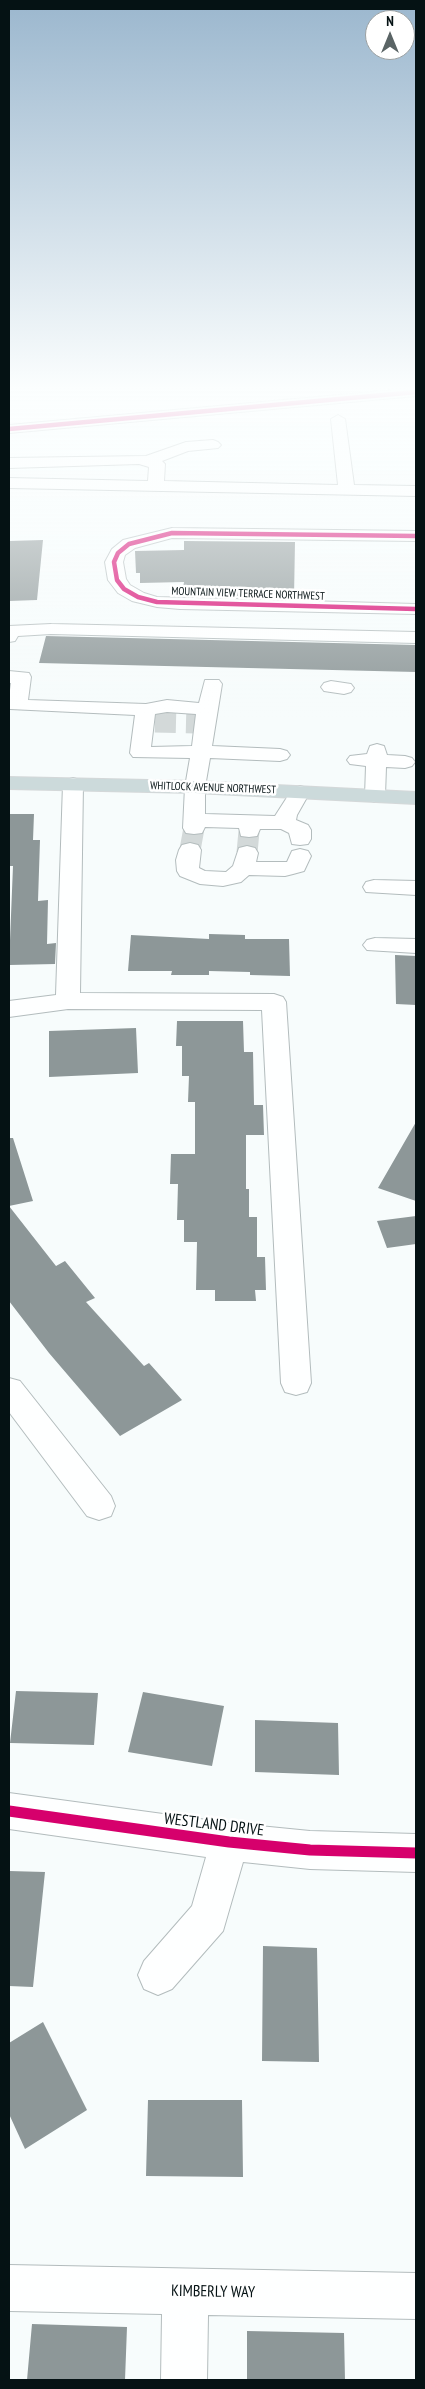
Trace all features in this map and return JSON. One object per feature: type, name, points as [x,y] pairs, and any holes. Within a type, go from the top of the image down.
[{"type":"highway","name":"WHITLOCK AVENUE NORTHWEST","points":[[9,783],[195,787],[416,798]]},
{"type":"street","name":"MOUNTAIN VIEW TERRACE NORTHWEST","points":[[416,536],[172,533],[150,537],[130,544],[118,553],[114,562],[117,580],[124,589],[138,597],[157,602],[416,609]]},
{"type":"street","points":[[9,637],[10,631],[51,628],[416,638]]},
{"type":"street","points":[[9,677],[22,677],[17,704],[148,725]]},
{"type":"street","points":[[190,850],[187,860],[188,871],[200,877],[223,879],[233,877],[246,860],[286,869],[296,866],[300,848],[300,830],[284,823],[250,826],[195,824],[195,787],[201,730],[212,684]]},
{"type":"street","points":[[201,730],[140,753],[148,725],[167,706],[201,730],[280,755]]},
{"type":"street","points":[[376,796],[377,755]]},
{"type":"street","points":[[357,760],[377,755],[406,762]]},
{"type":"street","points":[[68,1001],[73,784]]},
{"type":"street","points":[[284,823],[286,815],[300,792]]},
{"type":"street","points":[[374,887],[416,888]]},
{"type":"street","points":[[375,945],[416,946]]},
{"type":"street","points":[[9,1009],[68,1001],[274,1002],[296,1383]]},
{"type":"street","points":[[9,1390],[99,1506]]},
{"type":"street","name":"WESTLAND DRIVE","points":[[9,1811],[229,1842],[310,1850],[416,1853]]},
{"type":"street","points":[[158,1975],[209,1917],[229,1842]]},
{"type":"street","name":"KIMBERLY WAY","points":[[9,2288],[416,2296]]},
{"type":"street","points":[[184,2380],[185,2291]]},
{"type":"building","points":[[43,540],[37,600],[9,601],[9,541]]},
{"type":"building","points":[[184,541],[295,542],[294,597],[182,595],[184,582],[140,583],[140,573],[136,573],[135,551],[184,550]]},
{"type":"building","points":[[46,636],[416,645],[416,672],[39,663]]},
{"type":"building","points":[[9,814],[34,814],[33,840],[40,840],[38,901],[48,900],[47,944],[56,943],[55,964],[9,965],[13,866],[9,866]]},
{"type":"building","points":[[209,934],[245,935],[245,939],[289,939],[290,976],[250,975],[250,972],[209,971],[209,975],[171,975],[172,971],[128,971],[131,935],[209,939]]},
{"type":"building","points":[[395,955],[416,956],[416,1005],[396,1004]]},
{"type":"building","points":[[177,1021],[243,1021],[244,1052],[253,1052],[254,1105],[263,1105],[264,1135],[246,1135],[246,1189],[249,1189],[249,1217],[257,1217],[257,1257],[265,1257],[266,1290],[255,1290],[256,1301],[215,1301],[215,1290],[196,1290],[197,1242],[184,1242],[184,1220],[177,1220],[178,1184],[170,1184],[171,1154],[195,1154],[195,1102],[188,1102],[189,1076],[182,1076],[182,1046],[176,1046]]},
{"type":"building","points":[[136,1028],[138,1073],[49,1077],[49,1031]]},
{"type":"building","points":[[416,1122],[416,1201],[378,1188]]},
{"type":"building","points":[[9,1138],[13,1138],[33,1201],[9,1206]]},
{"type":"building","points":[[9,1206],[56,1266],[65,1261],[95,1298],[86,1302],[144,1366],[149,1363],[182,1400],[120,1436],[49,1353],[9,1301]]},
{"type":"building","points":[[416,1216],[416,1244],[387,1248],[377,1221]]},
{"type":"building","points":[[16,1691],[98,1693],[94,1745],[10,1743]]},
{"type":"building","points":[[143,1692],[224,1706],[212,1766],[128,1752]]},
{"type":"building","points":[[255,1720],[338,1723],[339,1775],[255,1772]]},
{"type":"building","points":[[9,1871],[45,1872],[33,1987],[9,1986]]},
{"type":"building","points":[[263,1946],[317,1948],[319,2062],[262,2061]]},
{"type":"building","points":[[43,2022],[87,2110],[25,2149],[9,2114],[9,2043]]},
{"type":"building","points":[[148,2100],[242,2100],[243,2177],[146,2176]]},
{"type":"building","points":[[32,2324],[127,2327],[125,2380],[27,2380]]},
{"type":"building","points":[[247,2331],[344,2333],[345,2380],[247,2380]]},
{"type":"tunnel","points":[[155,722],[197,723]]},
{"type":"tunnel","points":[[190,850],[194,828]]},
{"type":"tunnel","points":[[247,853],[249,831]]},
{"type":"cycle path","points":[[416,536],[172,533],[150,537],[129,544],[118,553],[114,562],[117,580],[124,589],[138,597],[157,602],[416,609]]},
{"type":"cycle path","points":[[9,1811],[229,1842],[310,1850],[416,1853]]}]
